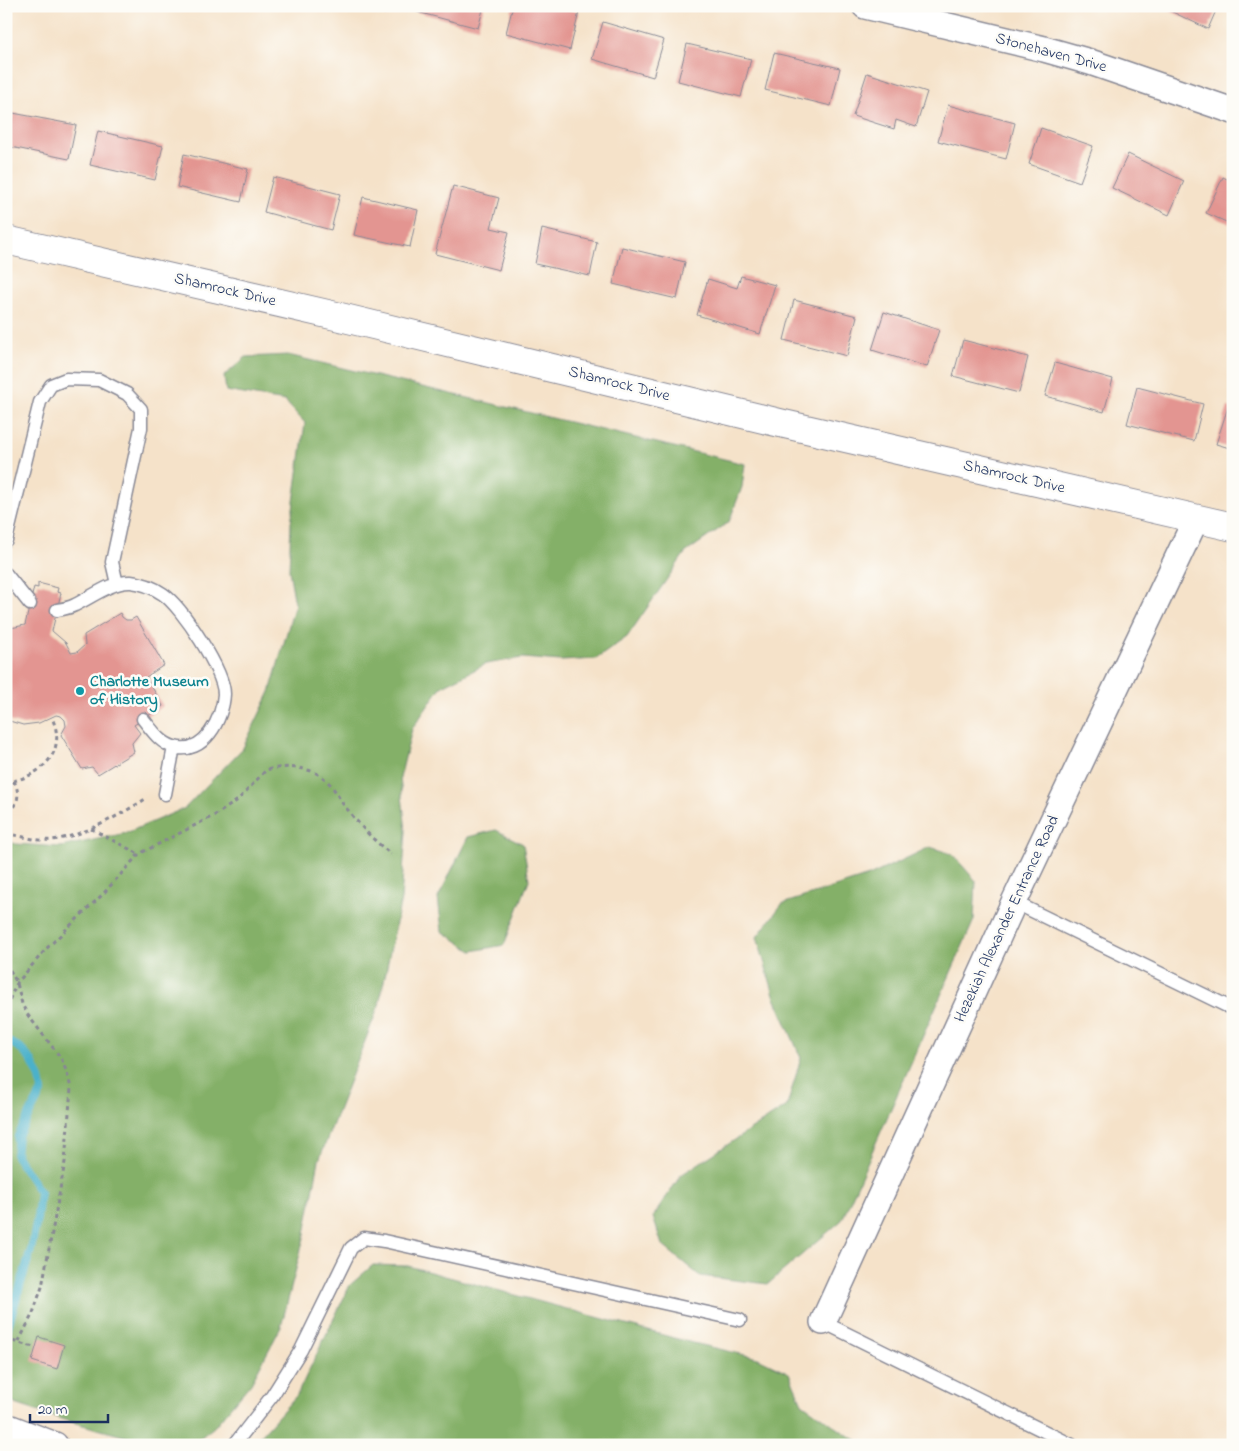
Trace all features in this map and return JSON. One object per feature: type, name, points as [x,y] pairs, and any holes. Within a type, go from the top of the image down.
[{"type":"street","name":"Stonehaven Drive","points":[[865,6],[1044,49],[1090,62],[1233,111]]},
{"type":"street","name":"Shamrock Drive","points":[[6,240],[336,316],[780,423],[1233,527]]},
{"type":"street","name":"Hezekiah Alexander Entrance Road","points":[[824,1322],[1014,902],[1196,518]]},
{"type":"street","points":[[6,1426],[55,1445]]},
{"type":"lane","points":[[6,540],[40,402],[51,385],[66,379],[99,380],[127,394],[141,409],[141,428],[112,562],[116,584]]},
{"type":"lane","points":[[6,574],[30,604]]},
{"type":"lane","points":[[57,610],[73,606],[116,584],[129,582],[143,584],[163,594],[179,609],[220,675],[224,692],[222,711],[213,728],[200,744],[186,749],[174,748],[164,742],[143,719]]},
{"type":"lane","points":[[166,790],[174,748]]},
{"type":"lane","points":[[1014,902],[1233,1009]]},
{"type":"lane","points":[[234,1445],[272,1396],[302,1350],[351,1248],[364,1238],[740,1320]]},
{"type":"lane","points":[[824,1322],[1072,1445]]},
{"type":"path","points":[[13,781],[32,775],[48,761],[55,748],[57,736],[52,718]]},
{"type":"path","points":[[6,1006],[17,983],[46,949],[103,894],[139,854],[217,814],[238,800],[266,770],[290,768],[309,771],[328,782],[348,810],[380,846],[391,854]]},
{"type":"path","points":[[6,777],[13,781],[17,788],[17,800],[14,806],[6,812]]},
{"type":"path","points":[[6,834],[51,840],[69,836],[90,828],[166,790]]},
{"type":"path","points":[[90,828],[139,854]]},
{"type":"path","points":[[6,964],[17,983],[22,1004],[27,1014],[61,1058],[68,1073],[71,1088],[65,1162],[42,1287],[33,1312],[18,1343]]},
{"type":"path","points":[[6,1338],[34,1347]]},
{"type":"green space","points":[[288,355],[745,464],[742,487],[729,522],[685,553],[627,637],[596,659],[561,661],[522,658],[486,664],[441,687],[412,729],[400,778],[406,831],[401,899],[379,1005],[319,1160],[305,1234],[281,1327],[251,1383],[214,1427],[191,1445],[156,1445],[61,1419],[6,1401],[6,841],[16,844],[61,847],[126,833],[185,808],[243,748],[270,692],[295,604],[289,570],[291,523],[305,423],[285,401],[226,391],[224,376],[246,357]]},
{"type":"green space","points":[[496,830],[523,844],[529,880],[504,945],[472,951],[442,931],[438,898],[468,837]]},
{"type":"green space","points":[[930,847],[952,854],[976,881],[974,920],[842,1220],[768,1284],[700,1276],[662,1245],[653,1217],[681,1175],[787,1106],[801,1058],[775,998],[757,937],[782,904],[869,876]]},
{"type":"green space","points":[[373,1265],[408,1266],[689,1342],[758,1358],[789,1373],[802,1403],[849,1436],[866,1445],[252,1445],[297,1395],[350,1285]]},
{"type":"building","points":[[361,6],[387,6],[385,14]]},
{"type":"building","points":[[418,6],[484,6],[478,28],[417,12]]},
{"type":"building","points":[[513,6],[555,6],[579,12],[570,50],[506,33]]},
{"type":"building","points":[[1160,6],[1218,6],[1208,29]]},
{"type":"building","points":[[603,22],[664,40],[653,77],[592,59]]},
{"type":"building","points":[[687,44],[751,59],[741,97],[678,81]]},
{"type":"building","points":[[774,53],[840,68],[831,106],[765,90]]},
{"type":"building","points":[[867,73],[927,92],[916,127],[896,120],[894,129],[853,116]]},
{"type":"building","points":[[948,105],[1015,123],[1006,159],[938,141]]},
{"type":"building","points":[[13,113],[76,125],[69,159],[6,146]]},
{"type":"building","points":[[1041,128],[1093,146],[1080,182],[1029,164]]},
{"type":"building","points":[[98,131],[163,146],[155,180],[90,165]]},
{"type":"building","points":[[184,154],[248,169],[241,202],[177,187]]},
{"type":"building","points":[[1128,154],[1184,181],[1169,215],[1112,188]]},
{"type":"building","points":[[273,177],[340,194],[331,230],[264,212]]},
{"type":"building","points":[[1223,177],[1233,182],[1233,225],[1206,213]]},
{"type":"building","points":[[453,186],[499,198],[491,228],[509,232],[499,270],[435,254]]},
{"type":"building","points":[[363,197],[418,210],[410,247],[354,235]]},
{"type":"building","points":[[542,229],[597,242],[590,276],[535,264]]},
{"type":"building","points":[[622,247],[685,262],[677,299],[613,284]]},
{"type":"building","points":[[741,276],[775,285],[760,334],[697,315],[708,279],[737,288]]},
{"type":"building","points":[[794,300],[857,316],[847,356],[784,340]]},
{"type":"building","points":[[884,312],[939,330],[927,367],[872,350]]},
{"type":"building","points":[[963,340],[1028,357],[1019,393],[953,376]]},
{"type":"building","points":[[1055,363],[1113,379],[1104,412],[1045,396]]},
{"type":"building","points":[[1137,387],[1203,404],[1194,441],[1127,424]]},
{"type":"building","points":[[1228,407],[1233,408],[1233,449],[1216,444]]},
{"type":"building","name":"Charlotte Museum of History","points":[[38,583],[58,588],[57,592],[61,593],[52,631],[66,643],[71,653],[77,652],[85,645],[84,635],[120,613],[126,620],[136,617],[164,665],[146,677],[163,706],[134,725],[140,733],[132,743],[134,752],[98,774],[92,767],[82,769],[61,735],[66,726],[65,720],[61,716],[56,715],[39,723],[23,725],[6,720],[6,629],[25,625],[34,587],[38,588]]},
{"type":"building","points":[[39,1337],[64,1345],[57,1369],[32,1361]]},
{"type":"waterway","points":[[6,1041],[19,1047],[31,1060],[40,1078],[42,1091],[18,1136],[16,1156],[40,1192],[31,1250],[6,1333]]},
{"type":"place","name":"Charlotte Museum of History","points":[[80,691]]}]
